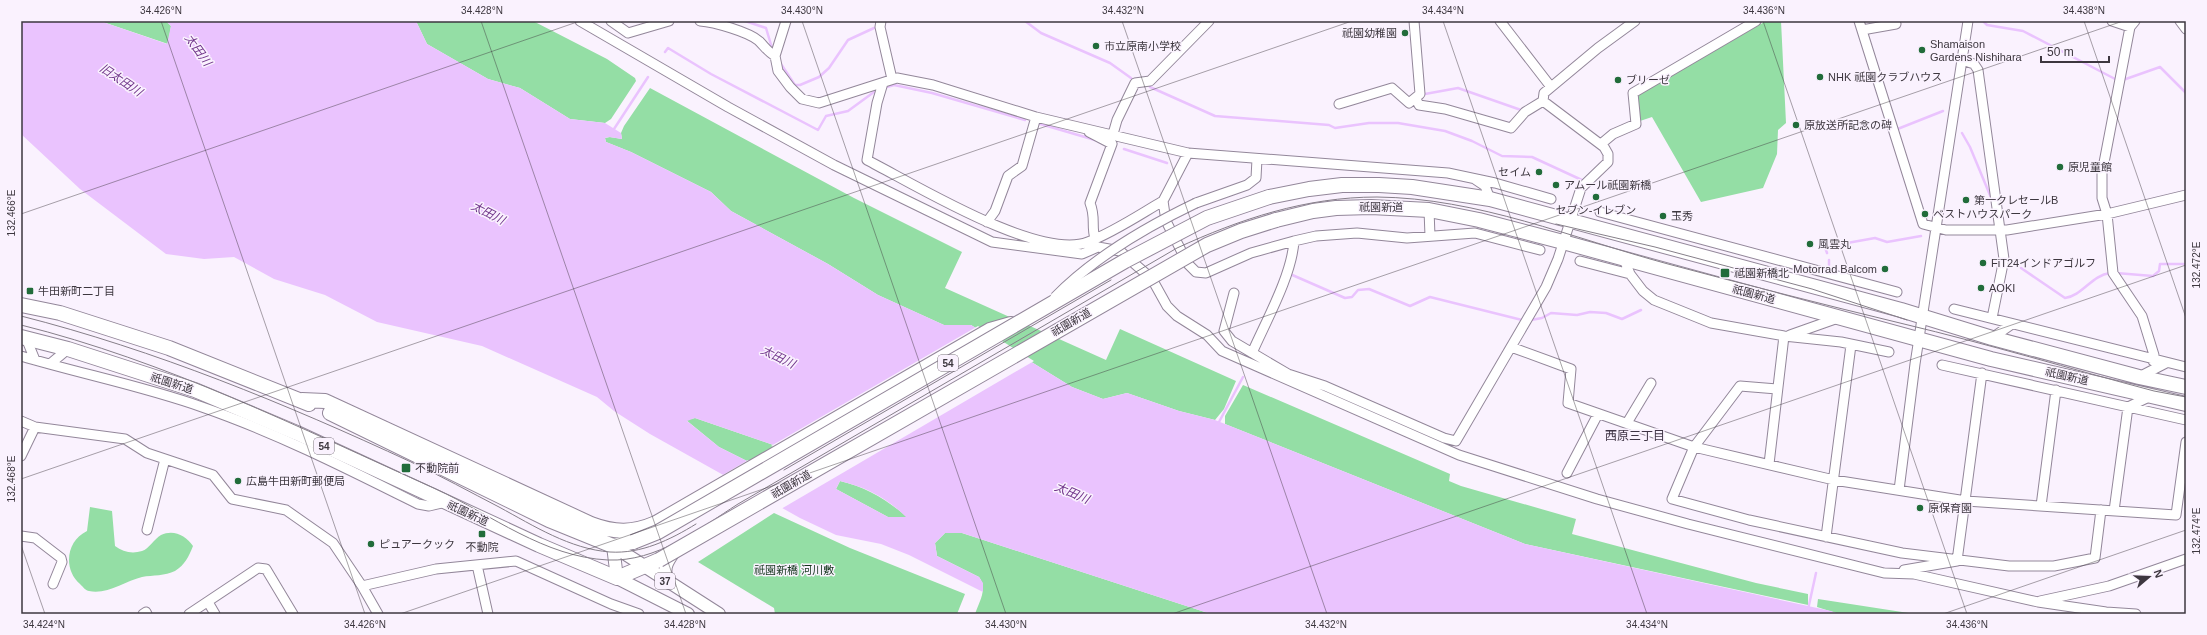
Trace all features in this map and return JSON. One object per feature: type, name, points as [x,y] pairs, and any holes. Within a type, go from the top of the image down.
[{"type":"highway","name":"祇園新道","points":[[21,305],[60,313],[169,348],[302,400],[549,520],[613,546],[633,542],[658,532],[1125,261],[1207,218],[1269,197],[1329,187],[1379,185],[1412,186],[1490,199],[1834,293],[1992,338],[2139,377],[2186,387]]},
{"type":"highway","name":"祇園新道","points":[[23,337],[68,349],[195,390],[319,450],[446,502],[539,545],[617,578],[662,562],[674,552],[1207,245],[1241,231],[1276,220],[1313,211],[1336,208],[1371,206],[1429,210],[1479,220],[1841,317],[1991,359],[2186,404]]},
{"type":"highway","name":"祇園新道","points":[[302,400],[325,401],[591,524],[619,532],[635,530],[656,523],[990,330],[1019,322]]},
{"type":"main road","name":"37","points":[[613,546],[644,568],[719,614]]},
{"type":"main road","points":[[613,546],[617,578]]},
{"type":"main road","points":[[662,562],[669,583]]},
{"type":"main road","name":"37","points":[[617,578],[688,614]]},
{"type":"street","points":[[580,21],[728,107],[834,166],[992,242],[1082,254],[1098,247],[1120,251],[1152,279],[1167,306],[1177,316],[1206,335],[1222,352],[1459,455],[1597,499],[1884,574],[1914,574],[2038,602],[2106,612],[2136,614]]},
{"type":"street","points":[[611,21],[628,33],[667,21]]},
{"type":"street","points":[[700,21],[707,21],[746,34],[759,41],[766,50],[775,56]]},
{"type":"street","points":[[786,21],[775,56],[778,71],[790,87],[802,99],[819,103],[897,78],[933,85],[1036,116],[1188,153],[1448,173],[1473,178],[1551,199]]},
{"type":"street","points":[[881,21],[880,27],[892,79]]},
{"type":"street","points":[[1113,134],[1117,120],[1135,83],[1150,81],[1210,21]]},
{"type":"street","points":[[1339,104],[1392,88],[1409,103],[1416,99],[1420,94],[1414,21]]},
{"type":"street","points":[[1500,21],[1551,87]]},
{"type":"street","points":[[1543,101],[1544,93],[1598,48],[1635,21]]},
{"type":"street","points":[[1601,144],[1613,134],[1636,124],[1633,93],[1756,21]]},
{"type":"street","points":[[1859,21],[1923,224],[1946,230],[2002,230],[2107,214],[2186,195]]},
{"type":"street","points":[[1899,490],[1922,318],[1968,21]]},
{"type":"street","points":[[2112,21],[2132,24],[2102,173],[2102,198],[2107,214],[2113,273],[2142,316],[2154,361]]},
{"type":"street","points":[[2180,21],[2186,30]]},
{"type":"street","points":[[1862,30],[1896,24]]},
{"type":"street","points":[[1962,60],[1974,64],[1978,70],[2002,230],[2004,259],[1992,318]]},
{"type":"street","points":[[883,83],[877,103],[867,160],[1010,232],[1065,246],[1087,243],[1163,201],[1188,153]]},
{"type":"street","points":[[1416,99],[1419,105],[1445,109],[1511,128],[1525,112],[1543,101]]},
{"type":"street","points":[[1234,293],[1224,331],[1232,341],[1288,374],[1325,386],[1444,438],[1456,441],[1546,287],[1563,242],[1580,188],[1608,162],[1607,151],[1601,144],[1543,101]]},
{"type":"street","points":[[988,222],[995,211],[1008,176],[1022,166],[1036,116]]},
{"type":"street","points":[[1090,129],[1089,133],[1112,144],[1090,203],[1094,214],[1093,232],[1096,238]]},
{"type":"street","points":[[1046,307],[1065,288],[1112,252],[1158,222],[1196,203],[1252,181],[1256,178],[1257,159]]},
{"type":"street","points":[[1473,178],[1485,186],[1490,199]]},
{"type":"street","points":[[1163,201],[1166,221],[1188,264],[1196,272],[1206,273],[1251,253],[1294,241],[1316,236],[1358,233],[1407,238],[1476,233],[1540,250]]},
{"type":"street","points":[[1429,210],[1430,236]]},
{"type":"street","points":[[1600,212],[1897,292]]},
{"type":"street","points":[[1630,238],[1651,226]]},
{"type":"street","points":[[1252,353],[1288,270],[1294,251],[1294,241]]},
{"type":"street","points":[[1624,259],[1630,274],[1648,295],[1672,309],[1711,323],[1786,336],[1851,344],[1889,352]]},
{"type":"street","points":[[1580,261],[1630,274]]},
{"type":"street","points":[[1824,273],[1834,293]]},
{"type":"street","points":[[1954,309],[2154,361],[2186,367]]},
{"type":"street","points":[[1786,336],[1841,317]]},
{"type":"street","points":[[1992,338],[2012,324]]},
{"type":"street","points":[[1769,464],[1777,389],[1786,336]]},
{"type":"street","points":[[23,337],[35,360]]},
{"type":"street","points":[[1826,537],[1851,344]]},
{"type":"street","points":[[1511,347],[1571,369],[1568,403],[1694,447],[1834,480],[1966,501],[2186,516]]},
{"type":"street","points":[[50,364],[68,349]]},
{"type":"street","points":[[21,356],[154,391],[319,450]]},
{"type":"street","points":[[1991,359],[2000,377]]},
{"type":"street","points":[[2139,377],[2166,363]]},
{"type":"street","points":[[1942,365],[2186,420]]},
{"type":"street","points":[[1957,560],[1982,373]]},
{"type":"street","points":[[1627,423],[1651,383]]},
{"type":"street","points":[[1777,389],[1740,386],[1694,447],[1672,499],[1749,520],[1902,553],[2009,566],[2054,566],[2095,558],[2100,510]]},
{"type":"street","points":[[185,401],[195,390]]},
{"type":"street","points":[[2041,506],[2056,390]]},
{"type":"street","points":[[2128,407],[2151,396]]},
{"type":"street","points":[[2114,511],[2128,407]]},
{"type":"street","points":[[1568,472],[1598,414]]},
{"type":"street","points":[[21,422],[35,427],[125,439],[147,453],[213,476],[232,499],[286,510],[333,543],[362,586],[378,614]]},
{"type":"street","points":[[21,456],[35,427]]},
{"type":"street","points":[[2176,515],[2186,442]]},
{"type":"street","points":[[147,530],[165,459]]},
{"type":"street","points":[[21,536],[35,538],[61,558],[62,562],[53,584]]},
{"type":"street","points":[[2038,602],[2048,598],[2108,586],[2154,572],[2186,559]]},
{"type":"street","points":[[1884,574],[1957,560]]},
{"type":"street","points":[[362,586],[436,569],[516,561],[612,604],[639,614]]},
{"type":"street","points":[[477,565],[488,614]]},
{"type":"street","points":[[189,614],[258,568],[266,569],[293,614]]},
{"type":"street","points":[[208,602],[215,614]]},
{"type":"street","points":[[143,614],[146,612],[147,614]]},
{"type":"green space","points":[[100,21],[166,21],[171,26],[168,44]]},
{"type":"green space","points":[[416,21],[533,21],[607,59],[635,78],[636,81],[611,119],[605,123],[570,119],[520,88],[488,79],[427,44]]},
{"type":"green space","points":[[1766,21],[1781,21],[1786,123],[1778,130],[1777,154],[1763,188],[1701,202],[1652,117],[1640,121],[1638,95]]},
{"type":"green space","points":[[650,88],[854,198],[962,252],[945,288],[1106,360],[1120,329],[1236,381],[1224,409],[1215,420],[1179,411],[1127,393],[1103,399],[1072,387],[971,325],[944,325],[878,295],[828,264],[731,211],[711,192],[631,152],[606,142],[605,138],[610,137],[622,139],[621,133],[624,126]]},
{"type":"green space","points":[[1243,385],[1450,474],[1449,481],[1461,486],[1576,519],[1572,534],[1756,583],[1808,594],[1808,605],[1525,544],[1225,424],[1225,416]]},
{"type":"green space","points":[[695,418],[782,448],[786,471],[753,464],[719,447],[686,420]]},
{"type":"green space","points":[[840,481],[875,494],[907,517],[888,517],[836,489]]},
{"type":"green space","points":[[90,507],[112,511],[115,546],[121,550],[131,552],[142,551],[161,535],[166,533],[179,534],[187,539],[193,546],[184,563],[171,573],[142,577],[102,591],[88,591],[83,588],[71,571],[69,556],[75,541],[87,531]]},
{"type":"green space","name":"祇園新橋 河川敷","points":[[774,513],[850,548],[965,594],[957,614],[775,614],[774,608],[698,562]]},
{"type":"green space","points":[[945,533],[962,533],[1211,614],[975,614],[982,596],[982,582],[979,577],[937,556],[935,543]]},
{"type":"green space","points":[[1818,599],[1915,614],[1839,614],[1817,607]]},
{"type":"water","points":[[21,21],[100,21],[167,44],[171,26],[166,21],[416,21],[427,44],[488,79],[520,88],[570,119],[605,123],[621,133],[622,139],[609,137],[605,138],[606,142],[631,152],[711,192],[731,211],[828,264],[878,295],[944,325],[971,325],[1072,387],[1103,399],[1127,393],[1179,411],[1215,420],[1525,544],[1839,614],[1211,614],[962,533],[945,533],[935,543],[937,556],[979,577],[983,583],[983,592],[909,555],[881,544],[836,535],[800,518],[650,434],[614,411],[597,397],[482,346],[377,322],[325,295],[274,279],[234,257],[204,259],[166,254],[80,189],[21,134]],"holes":[[[695,418],[782,448],[786,471],[753,464],[719,447],[687,421]],[[840,481],[859,486],[876,494],[899,510],[906,517],[888,517],[836,489]]]},
{"type":"pier","points":[[978,326],[1034,361],[781,509],[721,476],[748,460],[784,468],[780,449],[771,446]]},
{"type":"waterway","points":[[745,21],[766,28],[772,48]]},
{"type":"waterway","points":[[1025,21],[1041,33],[1110,63],[1131,78]]},
{"type":"waterway","points":[[1983,21],[1987,25],[2023,31],[2117,80]]},
{"type":"waterway","points":[[781,64],[795,85],[800,85],[819,77],[829,68],[848,40],[874,28]]},
{"type":"waterway","points":[[665,52],[668,48],[711,74],[818,130],[826,116],[848,111],[874,92]]},
{"type":"waterway","points":[[2123,80],[2160,67],[2186,93]]},
{"type":"waterway","points":[[614,129],[648,77]]},
{"type":"waterway","points":[[887,87],[894,85],[932,93],[1025,120]]},
{"type":"waterway","points":[[1150,87],[1215,116],[1329,125],[1335,128],[1369,123],[1398,123],[1445,131],[1472,141],[1502,156],[1532,157],[1584,181]]},
{"type":"waterway","points":[[1425,94],[1458,88],[1521,110]]},
{"type":"waterway","points":[[1895,130],[1943,111]]},
{"type":"waterway","points":[[1037,123],[1095,140]]},
{"type":"waterway","points":[[1962,133],[1970,147],[1992,200]]},
{"type":"waterway","points":[[1124,149],[1167,163]]},
{"type":"waterway","points":[[1827,253],[1825,247],[1875,238],[1887,242],[1921,236]]},
{"type":"waterway","points":[[1829,260],[1829,265]]},
{"type":"waterway","points":[[2116,273],[2153,276],[2159,271],[2160,264],[2186,264]]},
{"type":"waterway","points":[[2021,268],[2065,298],[2077,294],[2098,277],[2110,273]]},
{"type":"waterway","points":[[1289,276],[1290,274],[1345,298],[1352,297],[1358,290],[1369,289],[1410,306],[1430,297],[1522,320]]},
{"type":"waterway","points":[[1531,320],[1542,318],[1551,313],[1577,315],[1590,312],[1606,313],[1622,319],[1641,310]]},
{"type":"waterway","points":[[1219,422],[1243,377]]},
{"type":"waterway","points":[[1807,614],[1816,573]]},
{"type":"tram line","points":[[21,325],[128,357],[180,377],[283,420],[436,489],[540,543],[585,557],[608,560],[644,556],[677,542],[738,504],[1177,248],[1201,237],[1249,219],[1299,205],[1351,198],[1377,197],[1415,199],[1452,204],[1488,212],[1524,221],[1668,264],[1967,340],[2154,391],[2186,397]]},
{"type":"tram line","points":[[1556,224],[1655,247],[1812,289],[1907,320]]},
{"type":"tram line","points":[[784,470],[1111,280]]},
{"type":"tram line","points":[[21,316],[121,345],[268,399],[411,462],[553,536],[581,546],[610,552],[633,551],[655,545],[696,524]]},
{"type":"place","name":"祇園幼稚園","points":[[1405,33]]},
{"type":"place","name":"市立原南小学校","points":[[1096,46]]},
{"type":"place","name":"Shamaison Gardens Nishihara","points":[[1922,50]]},
{"type":"place","name":"NHK 祇園クラブハウス","points":[[1820,77]]},
{"type":"place","name":"ブリーゼ","points":[[1618,80]]},
{"type":"place","name":"原放送所記念の碑","points":[[1796,125]]},
{"type":"place","name":"原児童館","points":[[2060,167]]},
{"type":"place","name":"セイム","points":[[1539,172]]},
{"type":"place","name":"アムール祇園新橋","points":[[1556,185]]},
{"type":"place","name":"セブン-イレブン","points":[[1596,197]]},
{"type":"place","name":"第一クレセールB","points":[[1966,200]]},
{"type":"place","name":"ベストハウスパーク","points":[[1925,214]]},
{"type":"place","name":"玉秀","points":[[1663,216]]},
{"type":"place","name":"風雲丸","points":[[1810,244]]},
{"type":"place","name":"FiT24インドアゴルフ","points":[[1983,263]]},
{"type":"place","name":"Motorrad Balcom","points":[[1885,269]]},
{"type":"place","name":"祗園新橋北","points":[[1725,273]]},
{"type":"place","name":"AOKI","points":[[1981,288]]},
{"type":"place","name":"牛田新町二丁目","points":[[30,291]]},
{"type":"place","name":"不動院前","points":[[406,468]]},
{"type":"place","name":"広島牛田新町郵便局","points":[[238,481]]},
{"type":"place","name":"原保育園","points":[[1920,508]]},
{"type":"place","name":"不動院","points":[[482,534]]},
{"type":"place","name":"ピュアークック","points":[[371,544]]},
{"type":"district","name":"西原三丁目","points":[[1635,436]]},
{"type":"water label","name":"太田川","points":[[198,50]]},
{"type":"water label","name":"旧太田川","points":[[121,80]]},
{"type":"water label","name":"太田川","points":[[488,213]]},
{"type":"water label","name":"太田川","points":[[778,357]]},
{"type":"water label","name":"太田川","points":[[1072,493]]}]
